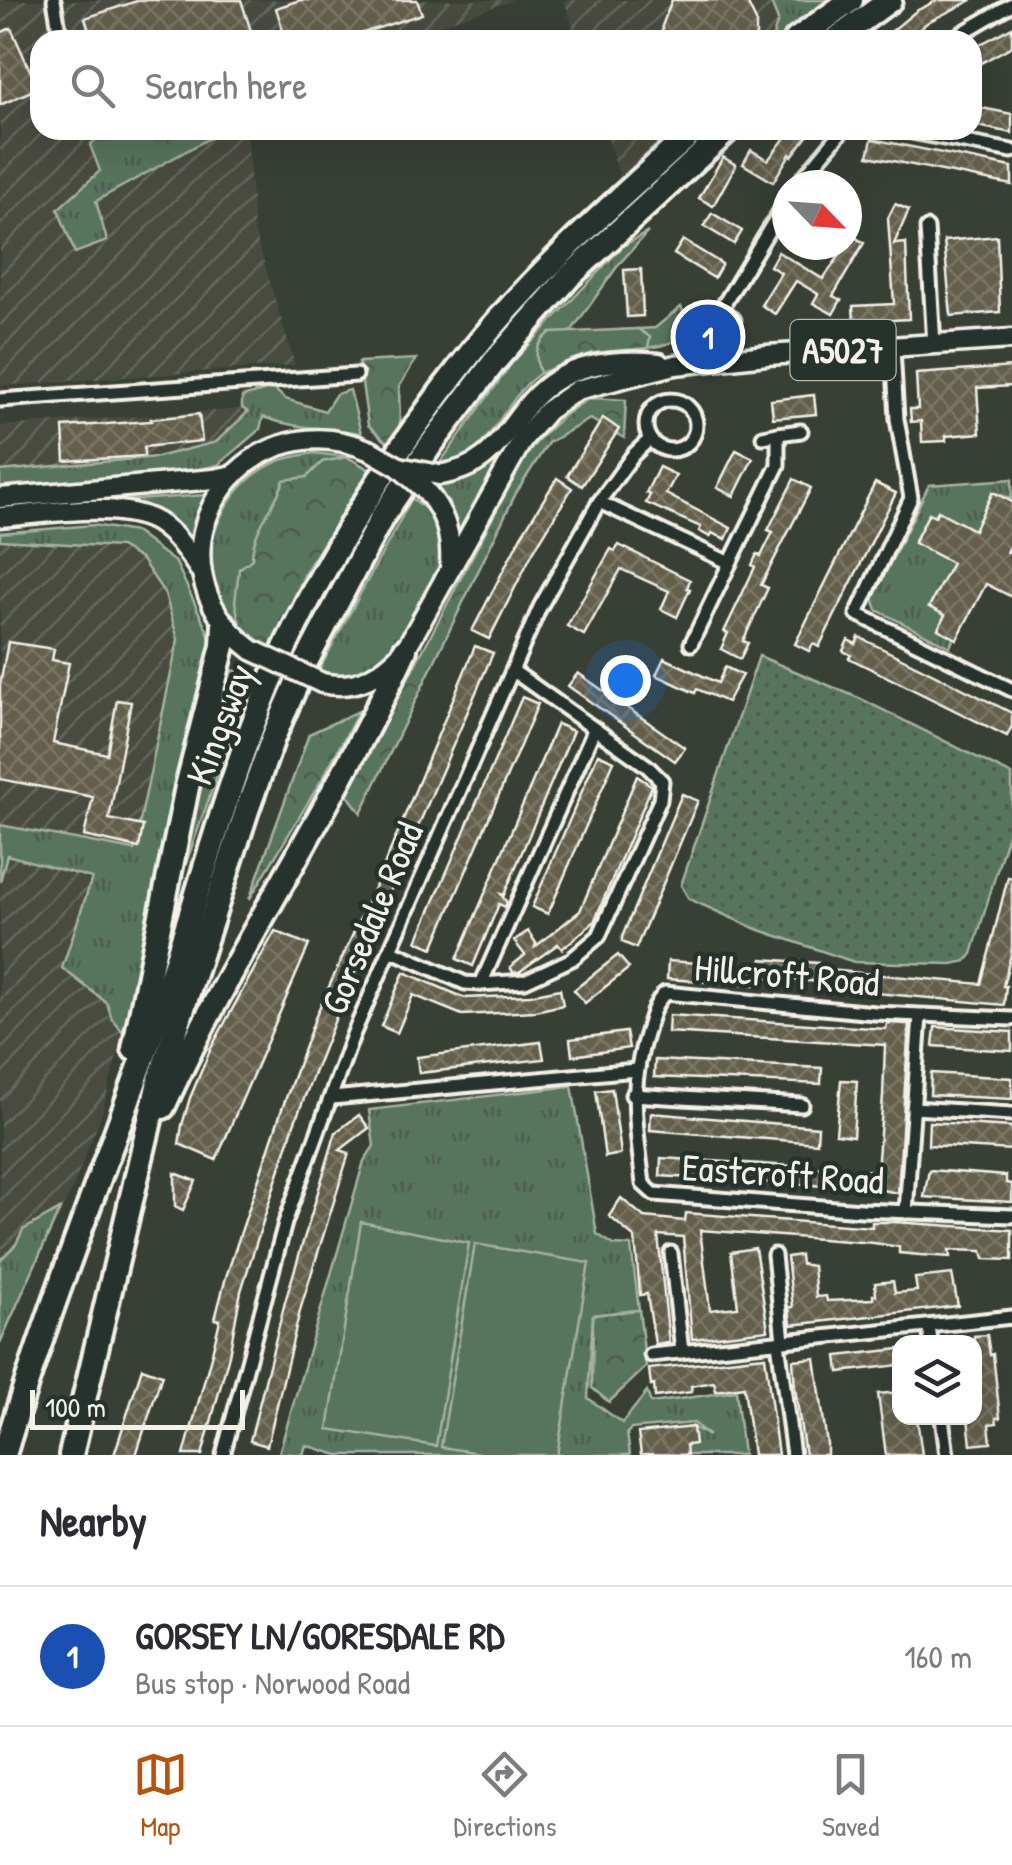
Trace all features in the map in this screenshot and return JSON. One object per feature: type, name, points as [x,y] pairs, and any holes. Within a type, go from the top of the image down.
[{"type":"highway","points":[[810,30],[851,0]]},
{"type":"highway","points":[[849,30],[890,0]]},
{"type":"highway","name":"Kingsway","points":[[4,1455],[34,1352],[155,1026],[238,762],[268,684],[368,497],[474,348],[566,249],[684,140]]},
{"type":"highway","name":"Kingsway","points":[[71,1455],[170,1044],[273,738],[313,647],[382,517],[495,361],[569,277],[717,140]]},
{"type":"highway","points":[[114,1140],[187,787],[223,646],[224,626]]},
{"type":"highway","points":[[144,1148],[205,1022],[375,716],[405,650]]},
{"type":"main road","name":"A5027","points":[[450,571],[523,439],[547,411],[577,390],[674,365],[1012,340]]},
{"type":"main road","name":"A5027","points":[[399,467],[438,476],[464,472],[500,445],[534,398],[592,364],[630,360],[674,365]]},
{"type":"main road","points":[[0,516],[128,512],[157,522],[184,546],[200,569],[212,608],[224,626],[252,650],[338,687],[355,685],[387,668],[405,650],[450,571],[447,527],[425,490],[372,450],[345,442],[304,439],[264,451],[220,490],[204,525],[200,569]]},
{"type":"main road","points":[[0,498],[214,480],[234,475]]},
{"type":"street","points":[[58,1],[61,30]]},
{"type":"street","points":[[967,30],[1012,4]]},
{"type":"street","points":[[809,170],[834,140]]},
{"type":"street","points":[[954,140],[1012,151]]},
{"type":"street","points":[[712,324],[772,225]]},
{"type":"street","points":[[926,228],[934,344]]},
{"type":"street","points":[[720,312],[734,320]]},
{"type":"street","points":[[893,348],[897,419],[911,498],[858,614],[1012,690]]},
{"type":"street","points":[[0,400],[356,376]]},
{"type":"street","name":"Gorsedale Road","points":[[680,401],[692,411],[694,434],[684,446],[670,450],[650,439],[646,424],[657,404],[680,401]]},
{"type":"street","points":[[763,437],[800,431]]},
{"type":"street","points":[[691,644],[778,465],[778,434]]},
{"type":"street","name":"Gorsedale Road","points":[[223,1455],[285,1222],[352,1035],[540,607],[599,502],[633,455],[650,439]]},
{"type":"street","points":[[599,502],[730,563]]},
{"type":"street","points":[[390,950],[466,983],[480,984],[525,981],[572,958],[599,936],[660,800],[662,781],[646,766],[513,671]]},
{"type":"street","points":[[480,984],[594,730]]},
{"type":"street","name":"Hillcroft Road","points":[[632,1095],[656,1002],[665,993],[920,1016],[1012,1019]]},
{"type":"street","points":[[906,1212],[920,1016]]},
{"type":"street","points":[[332,1098],[636,1070]]},
{"type":"street","points":[[632,1095],[802,1105]]},
{"type":"street","name":"Eastcroft Road","points":[[632,1095],[643,1184],[654,1194],[1012,1216]]},
{"type":"street","points":[[913,1108],[1012,1114]]},
{"type":"street","points":[[671,1253],[682,1352]]},
{"type":"street","points":[[774,1256],[793,1455]]},
{"type":"street","points":[[651,1355],[1012,1317]]},
{"type":"street","points":[[928,1326],[930,1335]]},
{"type":"street","points":[[943,1425],[947,1455]]},
{"type":"shaded area","points":[[0,0],[514,0],[425,30],[30,30],[30,140],[95,140],[90,145],[100,171],[96,202],[205,140],[248,140],[254,230],[295,365],[0,386]]},
{"type":"shaded area","points":[[564,0],[770,0],[778,20],[775,30],[574,30]]},
{"type":"shaded area","points":[[608,140],[671,140],[622,185]]},
{"type":"shaded area","points":[[249,411],[216,442],[157,457],[0,471],[0,426]]},
{"type":"shaded area","points":[[93,525],[135,532],[176,563],[213,643],[102,1113],[74,1185],[0,1343],[0,533]]},
{"type":"green space","points":[[770,0],[829,0],[792,30],[775,30],[778,20]]},
{"type":"green space","points":[[95,140],[206,140],[96,201],[107,241],[75,253],[58,209],[100,171],[90,145]]},
{"type":"green space","points":[[648,232],[619,264],[570,333],[655,328],[681,307],[692,328],[660,346],[590,353],[546,370],[518,394],[473,451],[458,460],[439,464],[512,363],[623,246]]},
{"type":"green space","points":[[638,329],[650,337],[648,348],[593,353],[540,373],[537,351],[550,333]]},
{"type":"green space","points":[[416,359],[399,387],[400,425],[388,443],[368,425],[359,362]]},
{"type":"green space","points":[[273,388],[285,399],[325,411],[336,394],[350,390],[361,433],[263,417],[260,429],[218,465],[179,474],[0,489],[0,471],[157,457],[216,442],[248,412],[242,408],[242,397]]},
{"type":"green space","points":[[590,398],[626,400],[624,438],[590,419],[548,443],[516,493],[361,813],[347,794],[521,464],[551,426]]},
{"type":"green space","points":[[513,439],[458,542],[445,501],[434,492],[437,487],[480,471]]},
{"type":"green space","points":[[314,453],[347,457],[370,470],[307,569],[269,653],[224,613],[212,585],[212,543],[228,503],[242,486],[276,462]]},
{"type":"green space","points":[[347,457],[370,470],[307,569],[269,653],[242,634],[235,602],[239,569],[252,559],[260,528],[284,480],[307,477],[322,462]]},
{"type":"green space","points":[[1012,479],[1012,499],[993,492],[974,530],[929,514],[914,542],[952,563],[929,607],[945,615],[938,629],[954,637],[950,647],[877,610],[873,598],[929,485]]},
{"type":"green space","points":[[206,495],[192,548],[120,501]]},
{"type":"green space","points":[[412,498],[430,512],[441,539],[440,570],[396,652],[355,679],[317,674]]},
{"type":"green space","points":[[93,525],[135,532],[176,563],[213,643],[123,1032],[112,1019],[107,1003],[62,968],[92,878],[7,855],[0,882],[0,825],[134,850],[178,640],[165,594],[142,560],[120,547],[0,540],[0,533]]},
{"type":"green space","points":[[759,656],[861,699],[1012,775],[1012,820],[972,954],[966,961],[854,962],[754,928],[689,899],[681,885]]},
{"type":"green space","points":[[231,670],[257,674],[178,886],[206,759]]},
{"type":"green space","points":[[359,711],[321,781],[249,900],[309,734]]},
{"type":"green space","points":[[572,1086],[597,1234],[614,1245],[631,1246],[639,1310],[593,1315],[588,1398],[622,1423],[647,1392],[651,1403],[736,1391],[743,1455],[687,1455],[686,1445],[695,1444],[693,1427],[709,1436],[694,1423],[631,1429],[627,1433],[630,1455],[338,1455],[306,1445],[303,1455],[279,1453],[364,1161],[374,1146],[369,1110]]},
{"type":"green space","points":[[60,1209],[0,1343],[0,1260],[23,1230]]},
{"type":"green space","points":[[361,1222],[469,1243],[436,1446],[328,1429]]},
{"type":"green space","points":[[475,1244],[589,1263],[557,1455],[491,1455],[441,1447]]},
{"type":"green space","points":[[639,1310],[646,1367],[609,1402],[592,1388],[593,1315]]},
{"type":"building","points":[[140,0],[241,0],[251,30],[89,30],[85,18]]},
{"type":"building","points":[[300,0],[417,0],[422,14],[372,30],[283,30],[276,8]]},
{"type":"building","points":[[672,0],[746,0],[756,21],[756,30],[662,30]]},
{"type":"building","points":[[938,0],[972,0],[919,30],[893,30],[916,11]]},
{"type":"building","points":[[1012,27],[1012,46],[982,62],[982,44]]},
{"type":"building","points":[[11,28],[30,70],[30,92],[0,105],[0,33]]},
{"type":"building","points":[[982,108],[1012,114],[1012,133],[982,127]]},
{"type":"building","points":[[783,140],[804,140],[780,170],[772,170],[772,181],[743,164],[751,150],[768,160]]},
{"type":"building","points":[[872,140],[877,140],[1012,167],[1012,185],[868,156]]},
{"type":"building","points":[[723,157],[736,165],[713,206],[699,198]]},
{"type":"building","points":[[895,204],[909,210],[894,244],[906,243],[909,319],[854,322],[853,306],[894,304],[888,218]]},
{"type":"building","points":[[712,213],[742,231],[734,244],[704,226]]},
{"type":"building","points":[[997,236],[1000,312],[951,316],[944,241]]},
{"type":"building","points":[[683,240],[722,264],[714,278],[674,254]]},
{"type":"building","points":[[773,260],[791,260],[823,279],[836,260],[854,260],[833,296],[841,300],[833,314],[813,303],[818,294],[796,281],[775,314],[761,305],[781,273],[770,266]]},
{"type":"building","points":[[641,269],[643,316],[627,317],[624,270]]},
{"type":"building","points":[[1012,367],[1012,386],[977,388],[980,433],[922,442],[921,421],[911,422],[910,409],[918,409],[916,374]]},
{"type":"building","points":[[814,395],[816,414],[773,418],[771,400]]},
{"type":"building","points":[[199,414],[202,441],[144,447],[144,456],[65,461],[63,427]]},
{"type":"building","points":[[603,418],[619,429],[582,486],[567,476]]},
{"type":"building","points":[[736,450],[753,458],[734,496],[717,488]]},
{"type":"building","points":[[659,467],[676,475],[666,494],[731,528],[726,539],[712,533],[710,537],[699,531],[701,527],[646,503],[650,495],[646,493]]},
{"type":"building","points":[[557,478],[572,488],[533,552],[489,639],[472,631],[521,536]]},
{"type":"building","points":[[794,479],[811,488],[761,585],[768,588],[743,641],[748,643],[740,659],[721,649],[728,633],[724,632]]},
{"type":"building","points":[[875,483],[896,493],[819,647],[813,644],[809,651],[795,644]]},
{"type":"building","points":[[993,492],[1012,502],[1012,543],[1007,552],[1012,554],[1012,597],[986,584],[957,639],[938,629],[945,615],[929,607],[952,563],[914,543],[929,513],[935,516],[938,511],[974,530]]},
{"type":"building","points":[[619,545],[690,580],[690,589],[677,617],[661,609],[669,591],[621,569],[584,635],[567,626],[611,549],[615,551]]},
{"type":"building","points":[[859,637],[1012,713],[1007,736],[849,658],[851,655],[843,651],[848,640],[856,644]]},
{"type":"building","points":[[8,642],[54,649],[52,660],[69,663],[53,743],[107,754],[117,700],[131,702],[109,819],[143,826],[139,848],[84,836],[93,797],[0,779],[0,685]]},
{"type":"building","points":[[475,646],[493,653],[340,1007],[294,1124],[241,1291],[229,1355],[202,1455],[184,1455],[220,1320],[215,1319],[226,1277],[282,1109],[317,1013],[383,868]]},
{"type":"building","points":[[664,658],[718,683],[725,667],[742,675],[727,702],[656,675]]},
{"type":"building","points":[[578,673],[685,748],[675,761],[568,686]]},
{"type":"building","points":[[522,697],[538,704],[433,948],[417,941]]},
{"type":"building","points":[[557,724],[573,731],[504,895],[501,894],[507,903],[505,907],[499,904],[473,966],[457,959]]},
{"type":"building","points":[[598,754],[614,761],[548,914],[532,907]]},
{"type":"building","points":[[637,776],[652,786],[594,922],[562,949],[558,944],[519,972],[513,972],[510,967],[525,955],[514,941],[528,931],[535,947],[580,911]]},
{"type":"building","points":[[682,794],[698,801],[636,948],[622,942],[622,937]]},
{"type":"building","points":[[1008,877],[1012,878],[1012,950],[1003,986],[1004,1005],[821,988],[822,982],[755,977],[755,985],[667,979],[668,961],[761,967],[762,959],[818,963],[817,969],[981,984]]},
{"type":"building","points":[[275,931],[309,945],[216,1160],[179,1144],[182,1125],[211,1048]]},
{"type":"building","points":[[618,955],[629,968],[585,1003],[574,990]]},
{"type":"building","points":[[404,972],[465,998],[530,995],[560,989],[563,1005],[535,1011],[462,1015],[413,995],[397,1033],[381,1026]]},
{"type":"building","points":[[669,1015],[886,1029],[887,1023],[909,1024],[898,1193],[660,1176],[661,1158],[877,1171],[883,1096],[885,1045],[668,1032]]},
{"type":"building","points":[[935,1027],[1012,1032],[1012,1051],[933,1046]]},
{"type":"building","points":[[626,1032],[629,1048],[572,1056],[570,1039]]},
{"type":"building","points":[[541,1042],[544,1059],[419,1073],[417,1057]]},
{"type":"building","points":[[655,1060],[822,1068],[821,1084],[654,1077]]},
{"type":"building","points":[[931,1073],[1012,1078],[1012,1099],[930,1095]]},
{"type":"building","points":[[841,1080],[857,1081],[853,1136],[836,1134]]},
{"type":"building","points":[[612,1089],[621,1154],[605,1157],[596,1091]]},
{"type":"building","points":[[651,1113],[818,1127],[817,1143],[650,1130]]},
{"type":"building","points":[[359,1115],[369,1128],[340,1150],[349,1153],[301,1307],[267,1446],[250,1441],[285,1302],[336,1132]]},
{"type":"building","points":[[929,1122],[1012,1127],[1012,1150],[928,1145]]},
{"type":"building","points":[[929,1170],[1006,1176],[1006,1183],[1012,1184],[1012,1202],[924,1197]]},
{"type":"building","points":[[175,1173],[196,1181],[183,1210],[175,1206]]},
{"type":"building","points":[[621,1198],[644,1217],[685,1221],[686,1213],[872,1227],[872,1222],[894,1222],[1012,1230],[1012,1260],[984,1259],[982,1251],[949,1250],[950,1257],[920,1255],[899,1253],[899,1247],[874,1243],[700,1230],[710,1310],[738,1307],[731,1252],[755,1248],[768,1330],[692,1339],[683,1237],[658,1235],[669,1343],[655,1344],[647,1294],[640,1295],[635,1238],[609,1216]]},
{"type":"building","points":[[800,1255],[801,1264],[813,1266],[816,1297],[826,1296],[827,1301],[873,1299],[875,1283],[893,1281],[895,1293],[917,1291],[915,1278],[952,1274],[958,1306],[791,1325],[789,1307],[793,1307],[787,1257]]},
{"type":"building","points":[[982,1335],[987,1335],[990,1355],[993,1354],[1000,1418],[989,1424],[991,1443],[971,1445],[969,1425],[982,1425]]},
{"type":"building","points":[[892,1350],[892,1366],[839,1372],[837,1356]]},
{"type":"building","points":[[765,1356],[778,1455],[753,1455],[744,1387],[716,1391],[714,1382],[691,1386],[692,1392],[655,1397],[654,1385],[651,1386],[649,1369]]},
{"type":"building","points":[[815,1358],[827,1455],[805,1455],[795,1388],[793,1360]]},
{"type":"building","points":[[142,1368],[162,1375],[136,1455],[114,1455]]},
{"type":"building","points":[[892,1393],[892,1425],[918,1425],[922,1455],[886,1455],[878,1394]]},
{"type":"building","points":[[693,1427],[695,1444],[686,1445],[687,1455],[641,1454],[638,1433]]},
{"type":"place","name":"GORSEY LN/GORESDALE RD","points":[[708,337]]}]
